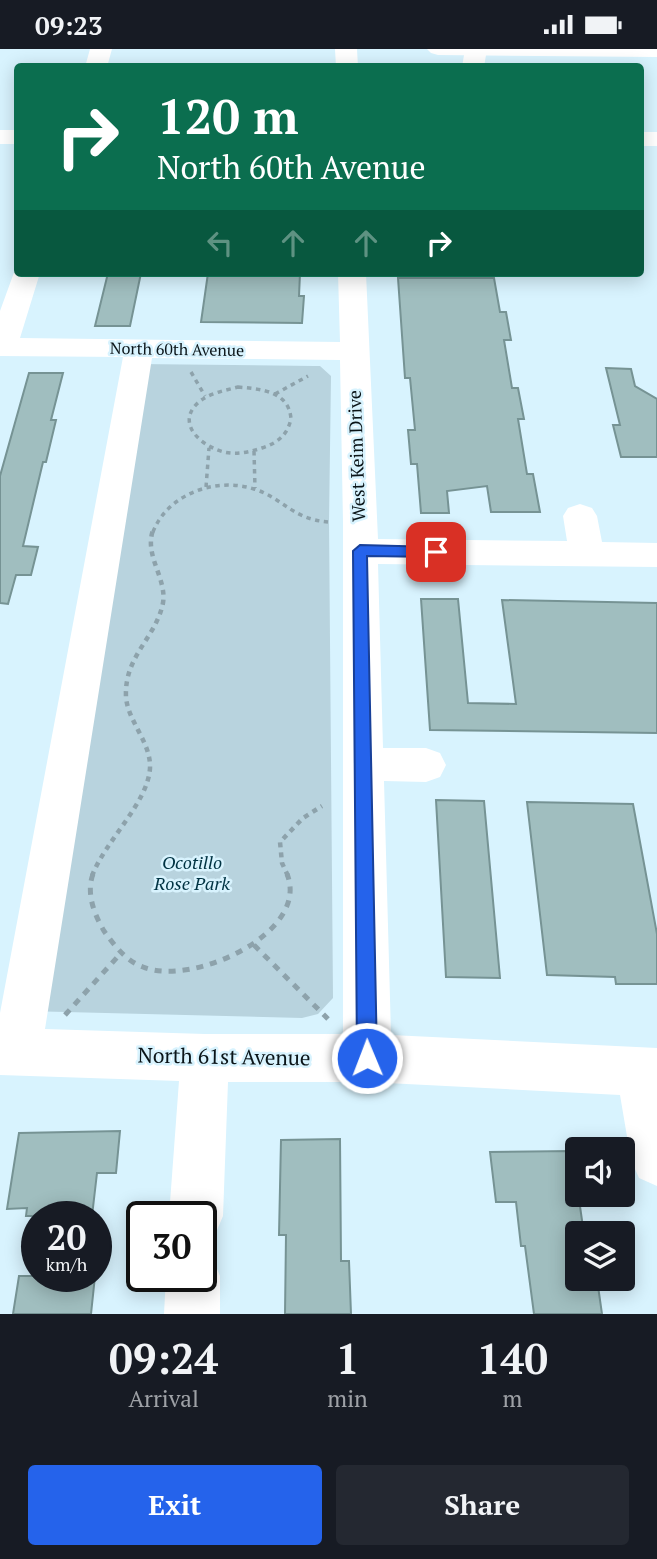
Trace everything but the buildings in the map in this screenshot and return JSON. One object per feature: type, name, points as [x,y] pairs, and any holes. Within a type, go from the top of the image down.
[{"type":"street","points":[[438,49],[657,51]]},
{"type":"street","points":[[2,347],[25,277]]},
{"type":"street","name":"West Keim Drive","points":[[352,277],[360,536],[367,1058]]},
{"type":"street","name":"North 60th Avenue","points":[[2,347],[354,351]]},
{"type":"street","points":[[9,1052],[139,349]]},
{"type":"street","points":[[580,516],[587,554]]},
{"type":"street","points":[[360,536],[587,554],[657,555]]},
{"type":"street","points":[[362,764],[426,765]]},
{"type":"street","name":"North 61st Avenue","points":[[9,1052],[205,1058],[367,1058],[649,1072]]},
{"type":"street","points":[[197,1201],[205,1058]]},
{"type":"street","points":[[649,1072],[657,1160]]},
{"type":"street","points":[[192,1314],[193,1292]]},
{"type":"path","points":[[255,388],[280,397],[289,407],[292,418],[289,431],[279,441],[254,451],[232,453],[209,447],[191,433],[187,422],[194,406],[205,396],[220,390],[255,388]]},
{"type":"path","points":[[206,487],[209,447]]},
{"type":"path","points":[[254,451],[255,488]]},
{"type":"path","points":[[322,806],[303,818],[281,842],[282,863],[291,882],[282,913],[254,945],[210,967],[179,974],[145,968],[121,953],[98,921],[90,894],[92,873],[109,838],[147,786],[150,767],[144,741],[126,701],[127,668],[149,634],[163,603],[150,547],[156,520],[180,500],[206,487],[255,488],[293,515],[360,536]]},
{"type":"path","points":[[254,945],[367,1058]]},
{"type":"path","points":[[9,1052],[73,1008],[121,953]]},
{"type":"green space","name":"Ocotillo Rose Park","points":[[137,364],[320,366],[331,376],[329,522],[333,998],[318,1014],[302,1018],[25,1011]]},
{"type":"route","points":[[367,1058],[360,551],[436,552]]}]
